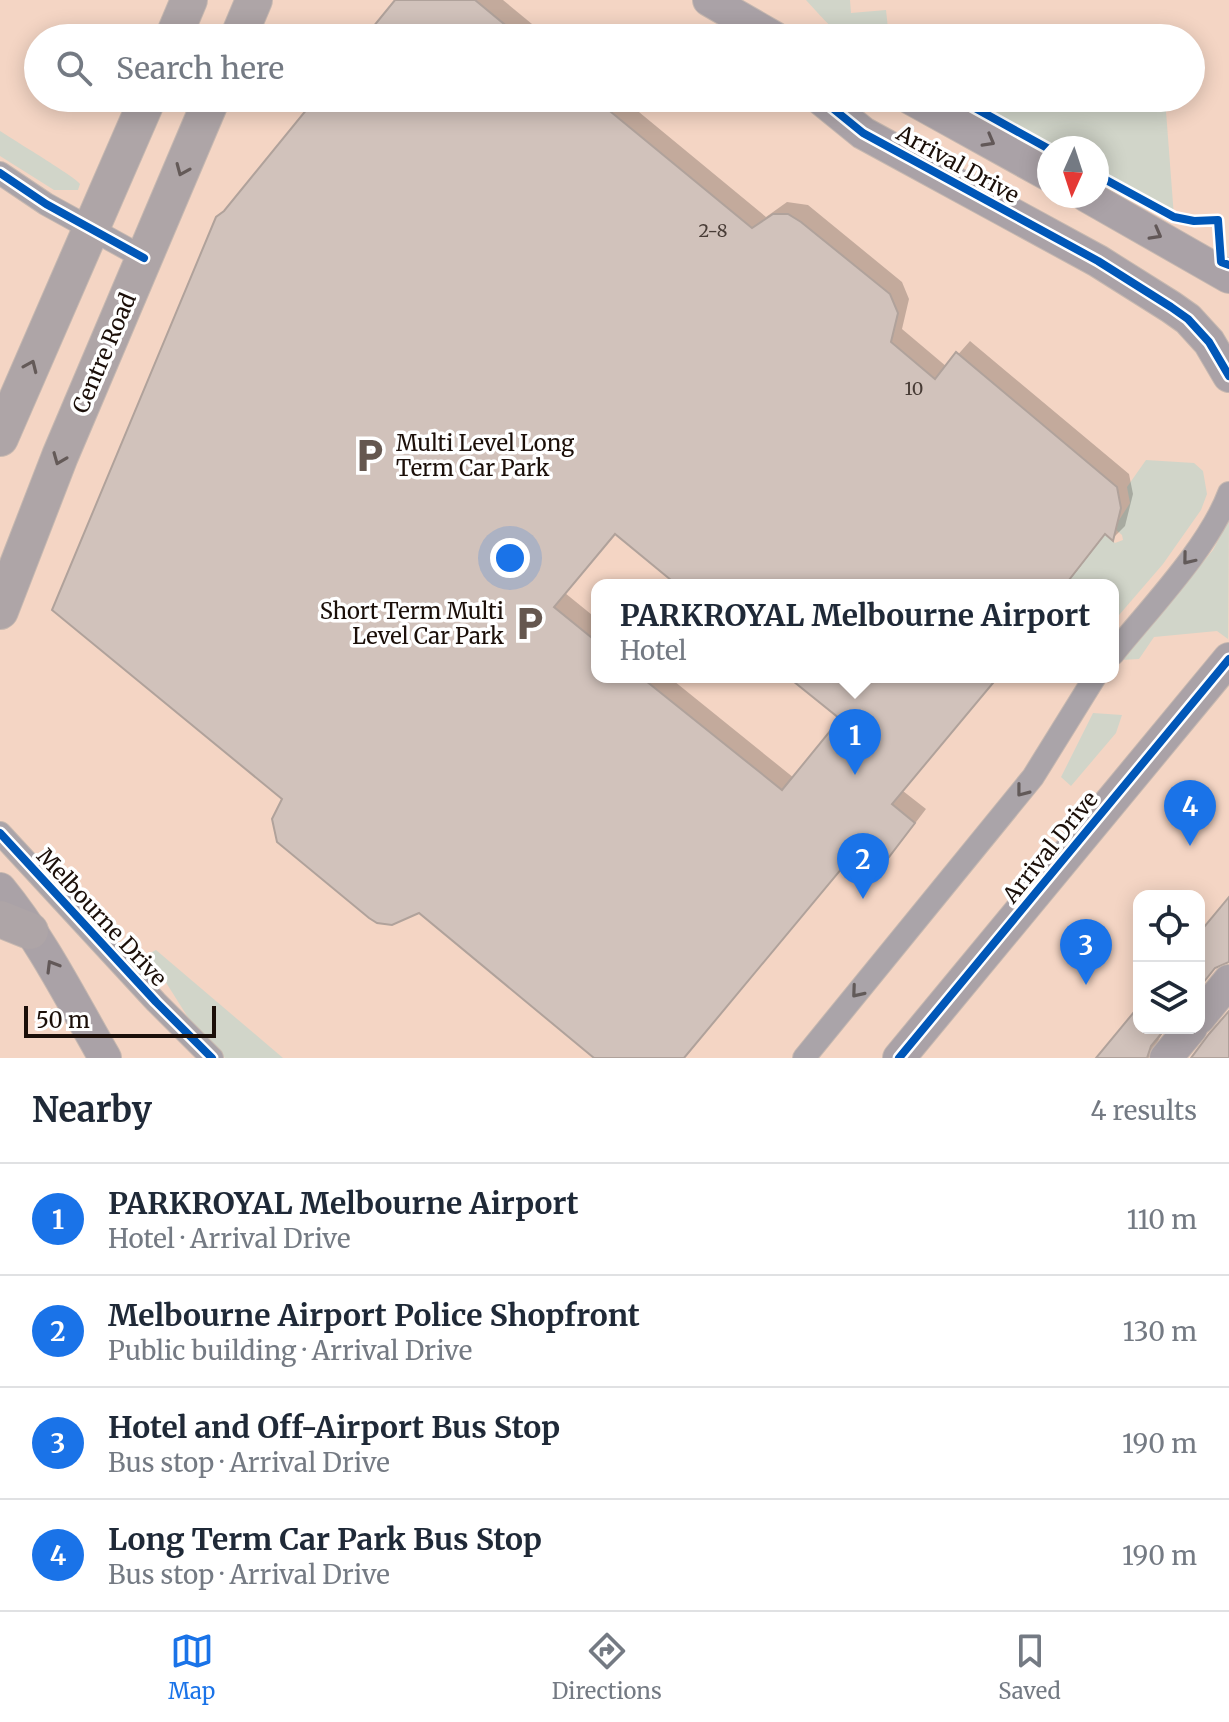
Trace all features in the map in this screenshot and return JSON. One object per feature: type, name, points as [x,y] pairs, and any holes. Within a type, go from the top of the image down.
[{"type":"main road","points":[[179,24],[189,0]]},
{"type":"main road","points":[[244,24],[254,0]]},
{"type":"main road","points":[[0,438],[142,112]]},
{"type":"main road","name":"Centre Road","points":[[0,611],[60,456],[206,112]]},
{"type":"street","points":[[709,0],[751,24]]},
{"type":"street","name":"Arrival Drive","points":[[837,112],[863,133],[1098,261],[1171,307],[1188,319],[1209,342],[1229,376]]},
{"type":"street","points":[[935,112],[1037,168]]},
{"type":"street","points":[[0,173],[46,204],[144,258]]},
{"type":"street","points":[[1108,208],[1229,277]]},
{"type":"street","points":[[1119,646],[1206,537],[1229,493]]},
{"type":"street","name":"Arrival Drive","points":[[899,1058],[1229,659]]},
{"type":"street","points":[[804,1058],[1033,777],[1091,683]]},
{"type":"street","name":"Melbourne Drive","points":[[0,833],[212,1058]]},
{"type":"street","points":[[0,889],[15,925],[105,1058]]},
{"type":"street","points":[[1205,1011],[1229,981]]},
{"type":"street","points":[[1166,1058],[1186,1034]]},
{"type":"shaded area","points":[[0,0],[1229,0],[1229,1058],[0,1058]]},
{"type":"shaded area","points":[[806,0],[850,0],[851,13],[886,10],[888,24],[828,24]]},
{"type":"shaded area","points":[[982,112],[1166,112],[1174,217],[1109,182],[1109,136],[1037,136],[1037,142]]},
{"type":"shaded area","points":[[0,131],[76,180],[80,184],[78,190],[54,190],[0,156]]},
{"type":"shaded area","points":[[1146,460],[1194,463],[1203,471],[1207,494],[1201,510],[1163,564],[1119,615],[1119,579],[1070,579],[1105,534],[1115,543],[1123,540],[1114,528],[1130,503],[1127,487]]},
{"type":"shaded area","points":[[1229,519],[1228,639],[1217,631],[1154,637],[1139,659],[1121,660],[1213,550]]},
{"type":"shaded area","points":[[1093,713],[1122,715],[1116,733],[1071,786],[1061,777]]},
{"type":"shaded area","points":[[156,950],[283,1058],[225,1058],[189,1019],[148,954]]},
{"type":"building","points":[[395,0],[475,0],[504,24],[375,24]]},
{"type":"building","points":[[305,112],[611,112],[752,228],[773,214],[788,214],[801,222],[890,294],[898,313],[891,342],[935,379],[956,352],[1117,487],[1121,508],[1113,541],[1105,534],[1070,579],[670,579],[615,534],[554,607],[591,637],[591,683],[648,683],[782,790],[840,719],[795,683],[993,683],[892,804],[915,823],[876,874],[852,856],[684,1058],[594,1058],[419,913],[392,925],[377,923],[369,918],[277,842],[272,819],[282,799],[52,610],[216,217]]},
{"type":"building","points":[[1229,897],[1229,962],[1215,968],[1205,980],[1205,962],[1205,926]]},
{"type":"building","points":[[1229,1011],[1229,1058],[1191,1058],[1209,1034]]},
{"type":"building","points":[[1133,1013],[1133,1034],[1161,1034],[1151,1046],[1147,1058],[1096,1058]]},
{"type":"cycle path","points":[[837,112],[863,133],[1098,261],[1171,307],[1188,319],[1209,342],[1229,376]]},
{"type":"cycle path","points":[[982,112],[1037,142]]},
{"type":"cycle path","points":[[0,173],[46,204],[144,258]]},
{"type":"cycle path","points":[[1109,182],[1174,217],[1194,221],[1218,220],[1221,262],[1229,265]]},
{"type":"cycle path","points":[[899,1058],[1229,659]]},
{"type":"cycle path","points":[[0,833],[212,1058]]},
{"type":"place","name":"Multi Level Long Term Car Park","points":[[370,456]]},
{"type":"place","name":"Short Term Multi Level Car Park","points":[[530,624]]},
{"type":"place","name":"PARKROYAL Melbourne Airport","points":[[855,775]]},
{"type":"place","name":"Long Term Car Park Bus Stop","points":[[1190,846]]},
{"type":"place","name":"Melbourne Airport Police Shopfront","points":[[863,899]]},
{"type":"place","name":"Hotel and Off-Airport Bus Stop","points":[[1086,985]]}]
